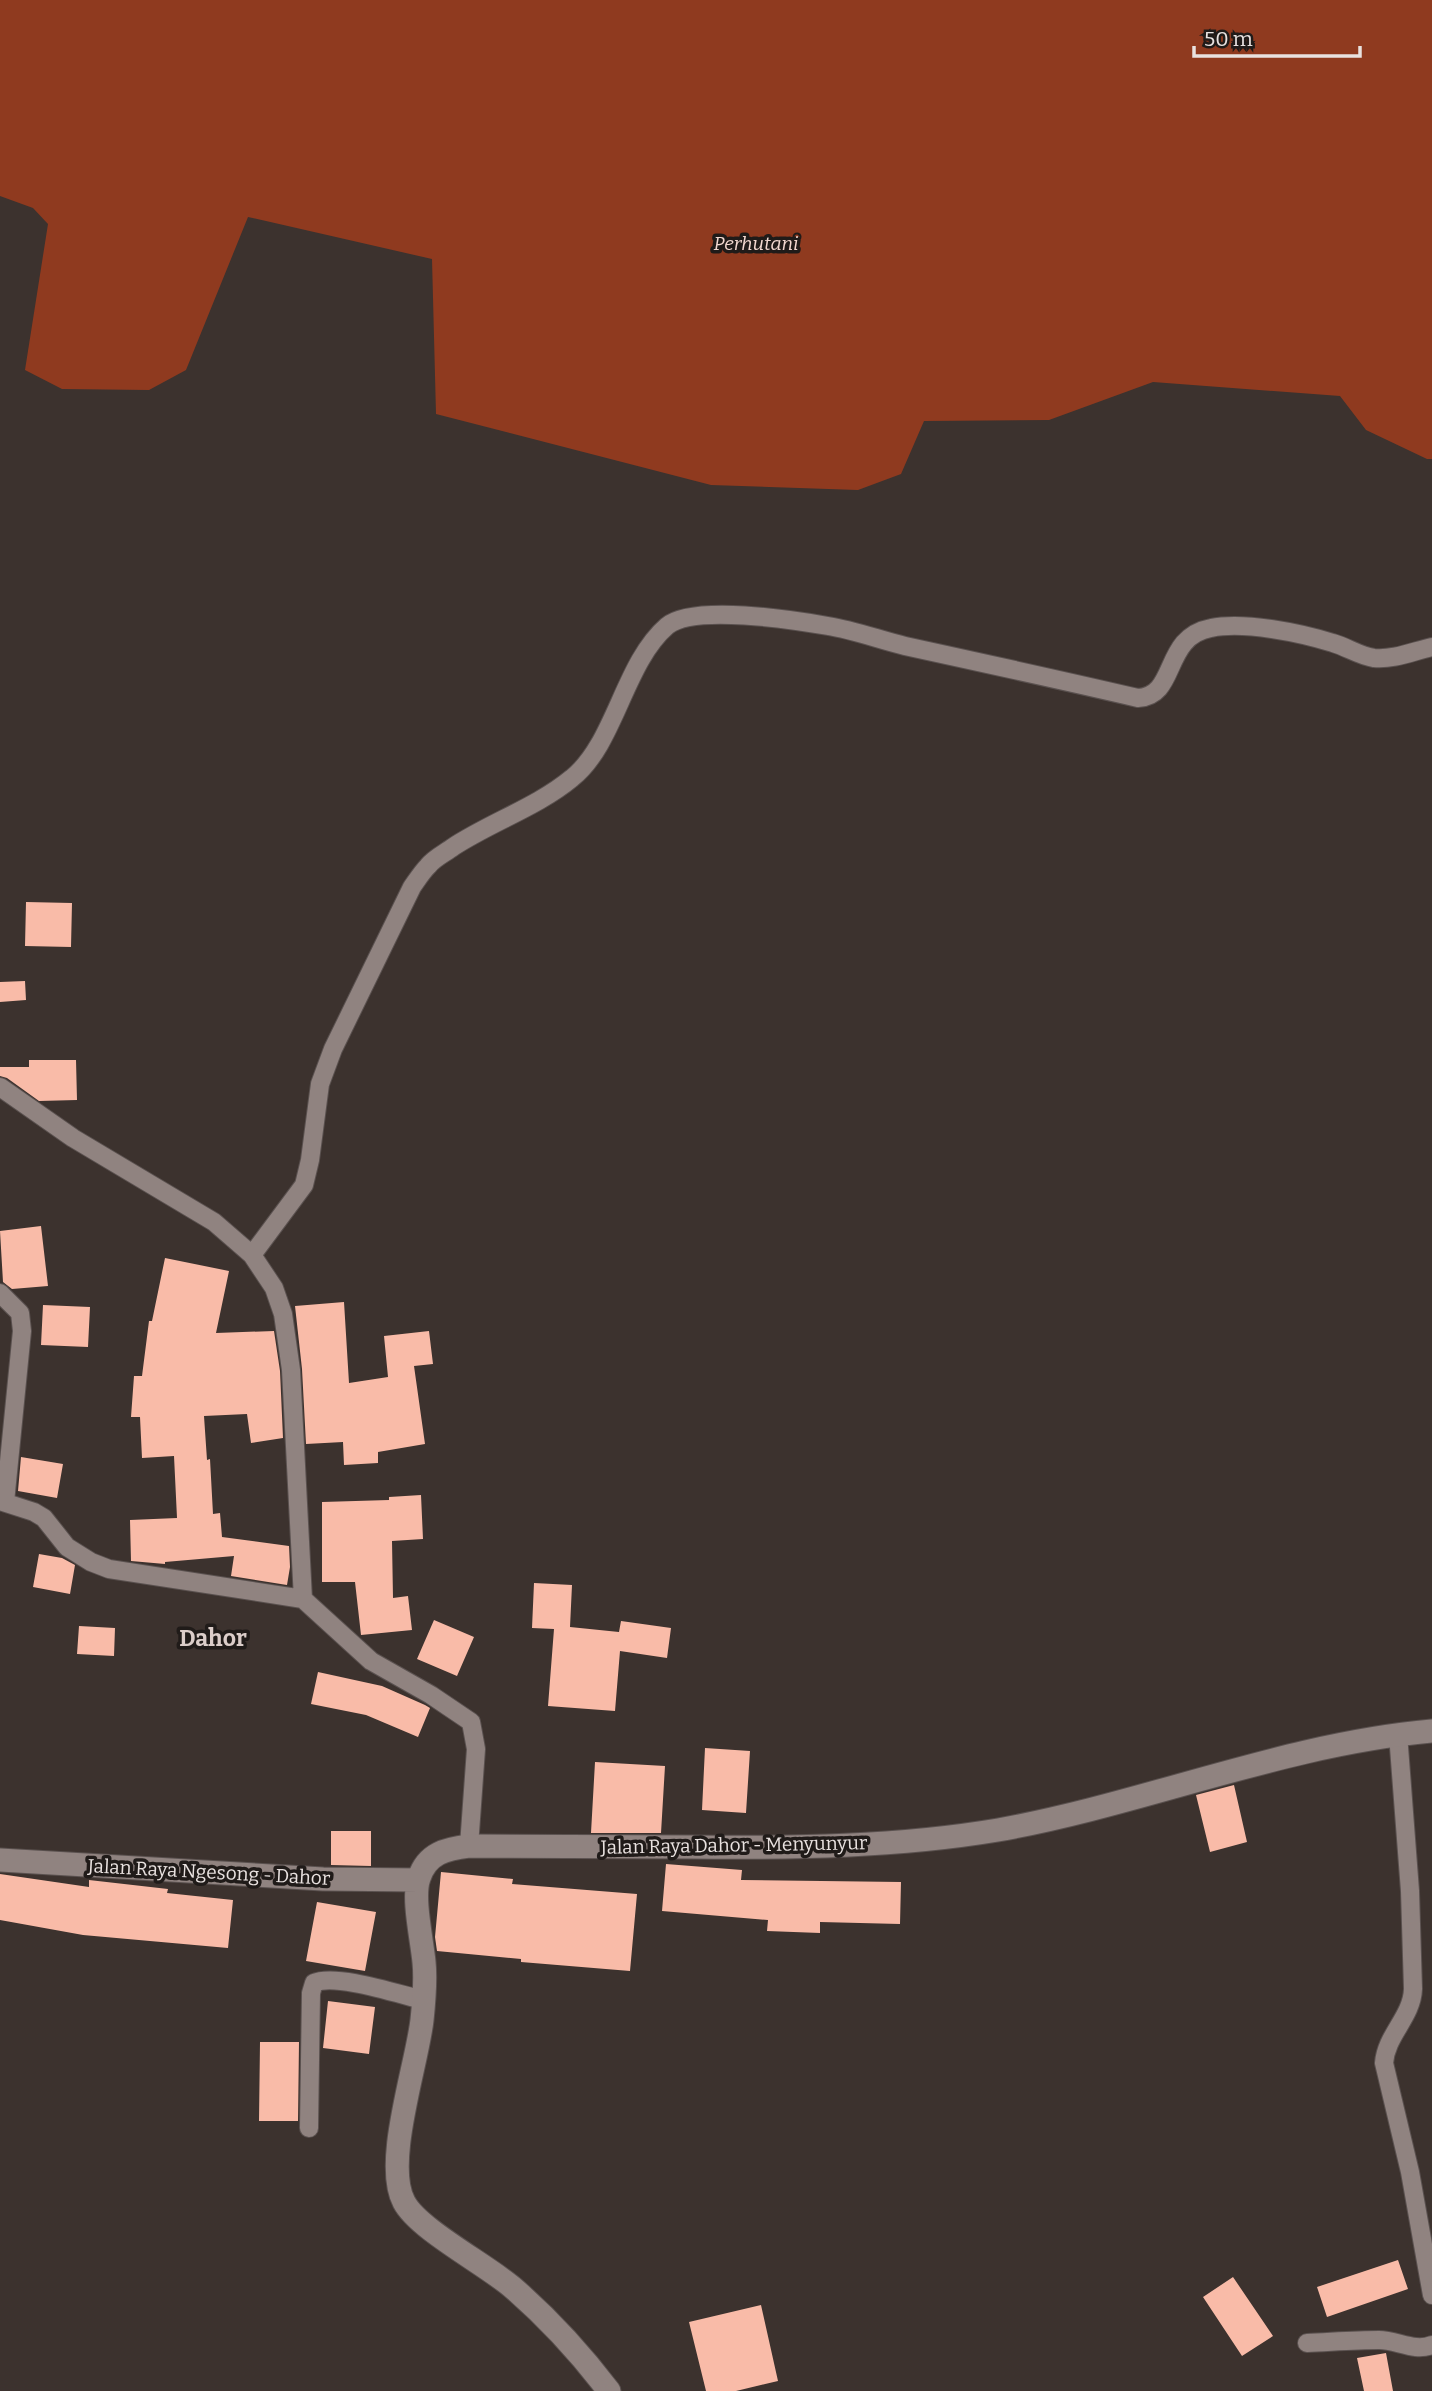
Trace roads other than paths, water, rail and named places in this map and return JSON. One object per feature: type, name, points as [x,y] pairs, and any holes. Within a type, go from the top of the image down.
[{"type":"street","points":[[252,1255],[304,1185],[320,1084],[333,1049],[412,887],[429,864],[473,834],[542,798],[572,778],[589,762],[640,662],[657,636],[669,624],[702,615],[745,616],[830,626],[887,642],[1138,698],[1152,695],[1159,689],[1181,644],[1188,636],[1219,626],[1265,628],[1312,637],[1336,643],[1373,658],[1390,657],[1432,647]]},
{"type":"street","points":[[0,1087],[73,1138],[214,1222],[252,1255],[274,1287],[283,1314],[291,1370],[303,1599]]},
{"type":"street","points":[[0,1293],[20,1313],[22,1331],[3,1502],[44,1518],[67,1547],[91,1562],[109,1569],[303,1599],[371,1661],[431,1695],[471,1722],[476,1749],[468,1846]]},
{"type":"street","name":"Jalan Raya Dahor - Menyunyur","points":[[418,1880],[433,1856],[446,1849],[468,1846],[807,1848],[913,1841],[998,1830],[1093,1809],[1288,1756],[1398,1734],[1432,1731]]},
{"type":"street","points":[[1398,1734],[1410,1891],[1413,2001],[1385,2049],[1384,2063],[1410,2172],[1432,2295]]},
{"type":"street","name":"Jalan Raya Ngesong - Dahor","points":[[0,1860],[323,1879],[418,1880]]},
{"type":"street","points":[[418,1880],[419,1932],[424,1962],[423,2000],[421,2029],[399,2141],[398,2183],[404,2204],[423,2224],[481,2263],[539,2311],[609,2391]]},
{"type":"street","points":[[309,2128],[311,1993],[314,1983],[322,1979],[338,1980],[423,2000]]},
{"type":"street","points":[[1307,2343],[1377,2340],[1393,2341],[1410,2347],[1424,2348],[1432,2345]]},
{"type":"district","name":"Dahor","points":[[213,1638]]},
{"type":"park label","name":"Perhutani","points":[[756,243]]}]
